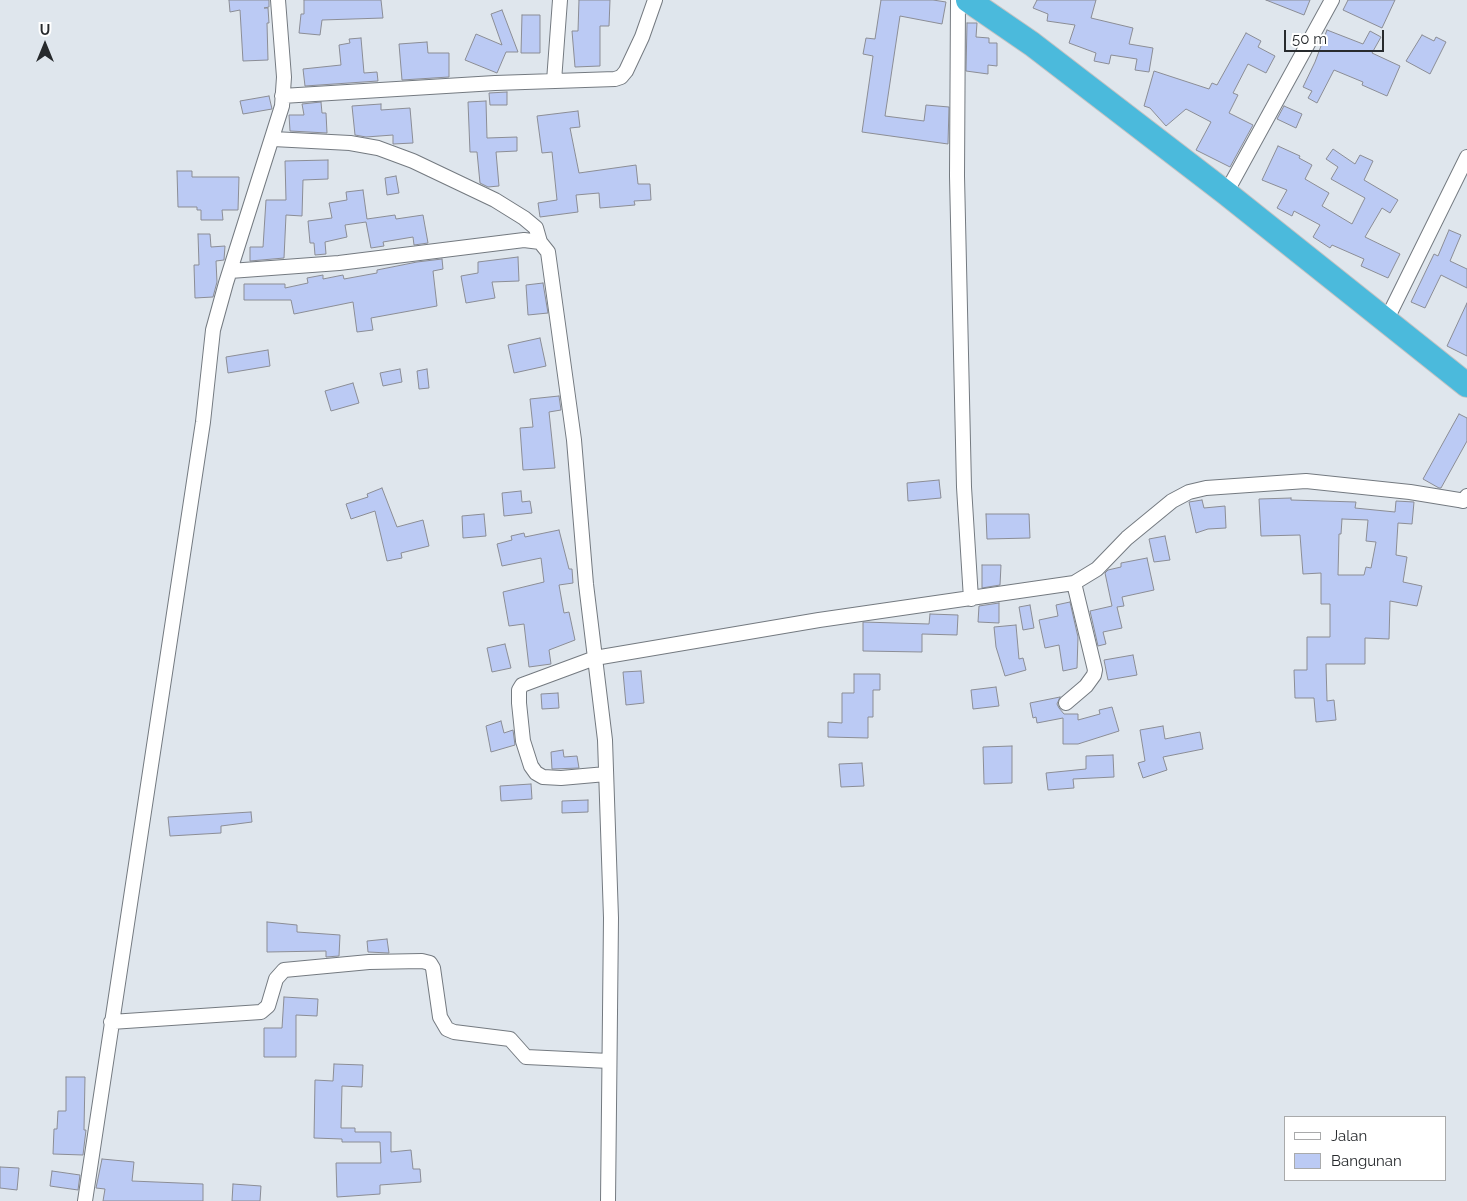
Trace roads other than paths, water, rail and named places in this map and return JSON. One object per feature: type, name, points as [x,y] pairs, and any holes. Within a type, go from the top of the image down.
[{"type":"highway","points":[[968,0],[1032,44],[1226,193],[1467,385]]},
{"type":"street","points":[[85,1201],[203,422],[213,330],[279,120],[284,77],[278,0]]},
{"type":"street","points":[[554,81],[560,0]]},
{"type":"street","points":[[282,96],[616,79],[622,77],[642,37],[655,0]]},
{"type":"street","points":[[958,0],[958,223],[964,487],[971,599]]},
{"type":"street","points":[[1226,193],[1332,0]]},
{"type":"street","points":[[273,139],[350,142],[378,148],[413,161],[495,200],[517,213],[536,228],[540,242],[548,252],[574,440],[606,774],[611,918],[608,1201]]},
{"type":"street","points":[[1386,321],[1467,157]]},
{"type":"street","points":[[230,271],[367,260],[524,240],[540,242]]},
{"type":"street","points":[[606,774],[561,778],[543,777],[536,773],[531,766],[523,741],[518,703],[518,690],[522,685],[595,658],[818,620],[1074,583],[1097,569],[1127,538],[1166,506],[1180,496],[1198,489],[1306,481],[1410,492],[1463,501],[1467,496]]},
{"type":"street","points":[[1066,703],[1086,686],[1094,675],[1095,670],[1074,583]]},
{"type":"street","points":[[111,1022],[261,1012],[268,1006],[276,979],[284,970],[369,962],[422,961],[430,963],[434,968],[440,1017],[446,1029],[454,1032],[510,1039],[526,1057],[609,1061]]}]
